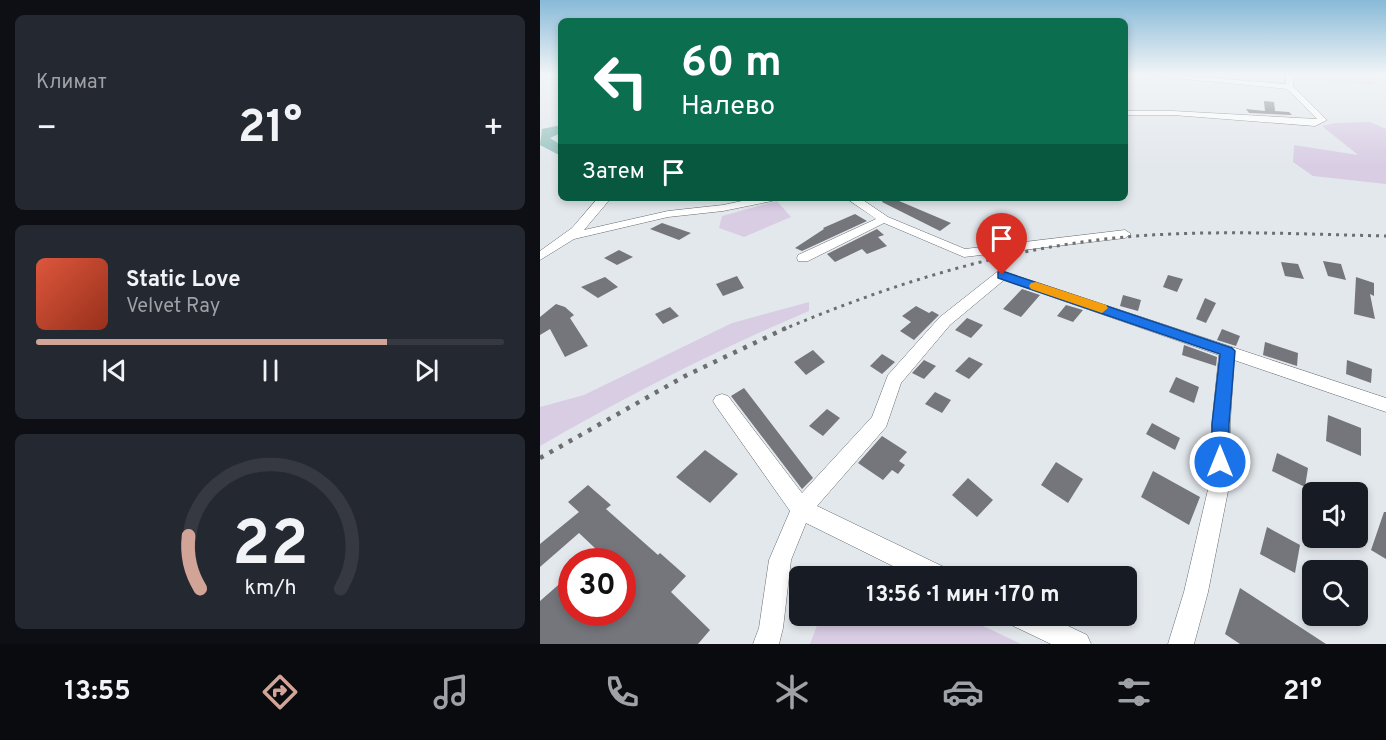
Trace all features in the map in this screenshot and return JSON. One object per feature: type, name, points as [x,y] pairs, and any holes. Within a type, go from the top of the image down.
[{"type":"street","points":[[1128,113],[1173,113],[1315,123],[1323,120],[1308,105]]},
{"type":"street","points":[[540,256],[572,236],[601,201]]},
{"type":"street","points":[[572,236],[668,214],[723,208],[757,201]]},
{"type":"street","points":[[857,201],[884,219],[964,253],[1125,234]]},
{"type":"street","points":[[803,258],[884,219]]},
{"type":"street","points":[[766,644],[771,628],[780,560],[801,509],[880,421],[894,380],[945,321],[1002,275],[1386,405]]},
{"type":"street","points":[[1181,644],[1196,592],[1220,481],[1221,424],[1227,351]]},
{"type":"street","points":[[722,401],[801,509],[918,566]]},
{"type":"street","points":[[1041,626],[1078,644]]},
{"type":"shaded area","points":[[1370,122],[1386,129],[1386,184],[1313,176],[1293,162],[1294,145],[1358,155],[1322,126],[1335,123]]},
{"type":"shaded area","points":[[777,201],[791,217],[744,237],[719,228],[722,216]]},
{"type":"shaded area","points":[[809,302],[809,311],[672,374],[540,446],[540,407],[584,395],[732,323]]},
{"type":"shaded area","points":[[817,626],[983,626],[1021,644],[810,644]]},
{"type":"building","points":[[1264,105],[1274,105],[1275,111],[1289,112],[1292,115],[1249,113],[1246,109],[1265,111]]},
{"type":"building","points":[[899,201],[951,223],[940,231],[882,202]]},
{"type":"building","points":[[855,214],[867,221],[802,251],[795,248],[823,228]]},
{"type":"building","points":[[662,223],[691,233],[679,240],[650,229]]},
{"type":"building","points":[[877,229],[884,235],[878,237],[887,246],[867,254],[862,249],[835,262],[827,254]]},
{"type":"building","points":[[619,250],[633,257],[617,265],[604,258]]},
{"type":"building","points":[[1323,261],[1341,264],[1346,280],[1328,276]]},
{"type":"building","points":[[1281,262],[1298,264],[1304,279],[1285,276]]},
{"type":"building","points":[[1168,275],[1183,279],[1177,292],[1163,287]]},
{"type":"building","points":[[737,276],[744,288],[723,296],[716,284]]},
{"type":"building","points":[[605,277],[618,287],[598,298],[581,287]]},
{"type":"building","points":[[1356,277],[1374,283],[1374,296],[1370,294],[1375,319],[1354,314]]},
{"type":"building","points":[[1022,289],[1040,295],[1021,317],[1003,309]]},
{"type":"building","points":[[1123,295],[1141,300],[1138,311],[1120,306]]},
{"type":"building","points":[[1205,298],[1216,303],[1206,323],[1196,319]]},
{"type":"building","points":[[556,304],[565,307],[574,315],[570,318],[588,346],[565,357],[550,329],[540,335],[540,317]]},
{"type":"building","points":[[1066,305],[1083,310],[1073,322],[1057,316]]},
{"type":"building","points":[[916,306],[939,315],[914,340],[900,331],[911,322],[902,316]]},
{"type":"building","points":[[670,307],[679,316],[663,324],[655,314]]},
{"type":"building","points":[[967,318],[983,325],[971,338],[955,330]]},
{"type":"building","points":[[1222,329],[1240,336],[1236,346],[1217,340]]},
{"type":"building","points":[[1265,342],[1298,353],[1297,366],[1263,355]]},
{"type":"building","points":[[1184,345],[1217,357],[1216,366],[1182,355]]},
{"type":"building","points":[[813,350],[825,362],[806,375],[794,362]]},
{"type":"building","points":[[882,354],[895,362],[882,374],[870,366]]},
{"type":"building","points":[[969,357],[983,364],[969,379],[955,371]]},
{"type":"building","points":[[924,360],[936,366],[924,379],[912,373]]},
{"type":"building","points":[[1347,360],[1372,369],[1371,383],[1346,374]]},
{"type":"building","points":[[1176,377],[1199,387],[1194,403],[1169,392]]},
{"type":"building","points":[[744,388],[813,478],[802,489],[731,396]]},
{"type":"building","points":[[935,392],[951,400],[942,413],[925,404]]},
{"type":"building","points":[[827,409],[840,418],[823,436],[809,426]]},
{"type":"building","points":[[1328,415],[1361,428],[1361,456],[1326,441]]},
{"type":"building","points":[[1152,423],[1180,438],[1175,450],[1146,434]]},
{"type":"building","points":[[882,436],[907,452],[899,461],[905,465],[898,474],[892,470],[883,480],[858,463]]},
{"type":"building","points":[[705,450],[738,474],[710,503],[676,477]]},
{"type":"building","points":[[1277,453],[1308,468],[1306,482],[1302,482],[1302,486],[1272,471]]},
{"type":"building","points":[[1056,462],[1083,479],[1068,503],[1041,485]]},
{"type":"building","points":[[1153,471],[1200,497],[1189,525],[1141,497]]},
{"type":"building","points":[[968,478],[993,500],[977,517],[952,495]]},
{"type":"building","points":[[588,485],[611,505],[606,509],[658,555],[660,553],[686,576],[671,592],[710,630],[698,644],[540,644],[540,601],[558,585],[558,626],[636,626],[636,548],[595,548],[579,533],[562,548],[558,548],[558,551],[540,567],[540,544],[579,512],[568,502]]},
{"type":"building","points":[[1384,512],[1386,512],[1386,559],[1371,550]]},
{"type":"building","points":[[1267,527],[1300,545],[1295,573],[1260,554]]},
{"type":"building","points":[[1240,588],[1326,644],[1240,644],[1225,634]]},
{"type":"waterway","points":[[558,130],[547,132],[541,139],[558,149]]},
{"type":"railway","points":[[782,330],[904,284],[987,261],[1071,244],[1114,238],[1182,234],[1386,236]]},
{"type":"railway","points":[[540,458],[685,376],[786,328]]},
{"type":"slow traffic","points":[[1036,286],[1102,308]]},
{"type":"route","points":[[1002,275],[1227,351],[1220,462]]}]
